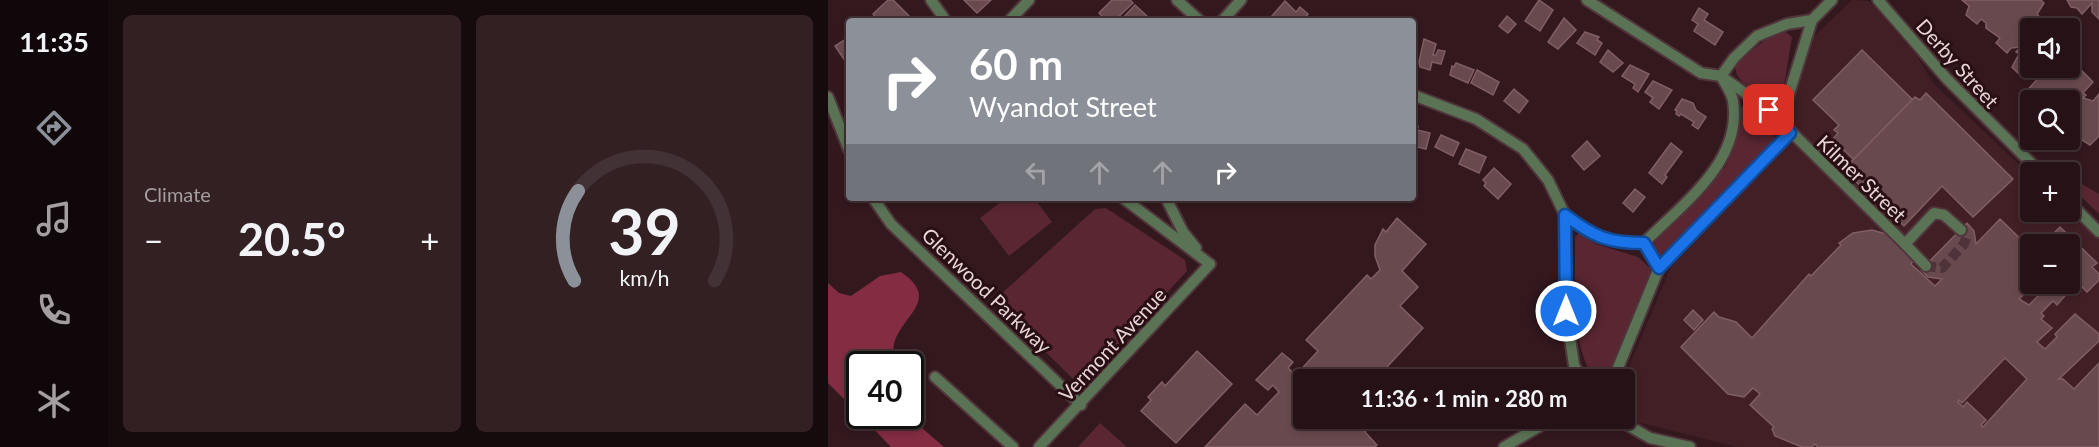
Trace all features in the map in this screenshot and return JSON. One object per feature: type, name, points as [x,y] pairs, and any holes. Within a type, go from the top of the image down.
[{"type":"street","points":[[932,0],[944,18]]},
{"type":"street","points":[[1012,18],[1029,0]]},
{"type":"street","points":[[1178,0],[1197,18]]},
{"type":"street","points":[[1225,18],[1241,0]]},
{"type":"street","name":"Kilmer Street","points":[[1587,0],[1701,73],[1721,76],[1769,110],[1926,266]]},
{"type":"street","points":[[1780,123],[1812,20],[1832,0]]},
{"type":"street","name":"Derby Street","points":[[1878,0],[1946,78],[2030,162]]},
{"type":"street","points":[[1565,215],[1593,236],[1618,243],[1644,243],[1715,170],[1730,146],[1733,100],[1721,76],[1734,58],[1757,36],[1787,24],[1812,20]]},
{"type":"street","points":[[1416,96],[1476,119],[1523,149],[1548,180],[1565,215],[1566,311],[1576,369]]},
{"type":"street","points":[[828,97],[846,142]]},
{"type":"street","points":[[1618,369],[1659,268],[1790,133]]},
{"type":"street","name":"Glenwood Parkway","points":[[875,201],[891,224],[1081,405]]},
{"type":"street","points":[[1127,201],[1210,264]]},
{"type":"street","points":[[1168,201],[1183,232],[1210,264]]},
{"type":"street","points":[[1905,244],[1934,213],[1944,215],[1961,230]]},
{"type":"street","points":[[2080,213],[2099,232]]},
{"type":"street","points":[[1644,243],[1659,268]]},
{"type":"street","name":"Vermont Avenue","points":[[1039,447],[1081,405],[1210,264]]},
{"type":"street","points":[[935,377],[1013,447]]},
{"type":"street","points":[[1504,447],[1535,429]]},
{"type":"street","points":[[1634,429],[1650,438],[1690,447]]},
{"type":"shaded area","points":[[1852,0],[1869,1],[1917,56],[1933,83],[2020,166],[2020,222],[2080,222],[2099,240],[2099,447],[1738,447],[1635,420],[1635,369],[1628,369],[1671,267],[1783,149],[1792,120],[1795,85],[1806,44]]},
{"type":"shaded area","points":[[1786,32],[1792,37],[1783,92],[1778,100],[1767,101],[1740,80],[1735,69],[1736,63],[1770,36]]},
{"type":"shaded area","points":[[1742,106],[1751,106],[1776,130],[1774,140],[1658,258],[1652,248],[1656,239],[1726,166],[1735,142],[1737,117]]},
{"type":"shaded area","points":[[2080,183],[2099,194],[2099,214],[2080,196]]},
{"type":"shaded area","points":[[1002,201],[1036,201],[1052,222],[1009,256],[980,218]]},
{"type":"shaded area","points":[[1106,208],[1185,260],[1187,271],[1087,379],[1073,379],[1000,307],[1001,294],[1095,209]]},
{"type":"shaded area","points":[[1579,233],[1596,244],[1638,257],[1650,268],[1651,276],[1630,330],[1610,369],[1590,369],[1580,345],[1575,309],[1575,237]]},
{"type":"shaded area","points":[[901,272],[914,284],[919,295],[917,305],[903,325],[893,351],[846,351],[846,401],[828,383],[828,283],[839,293],[851,296],[880,276]]},
{"type":"shaded area","points":[[1100,423],[1127,447],[1078,447]]},
{"type":"shaded area","points":[[874,429],[923,429],[944,447],[891,447]]},
{"type":"building","points":[[888,0],[893,0],[911,18],[876,18],[873,14]]},
{"type":"building","points":[[964,0],[991,0],[977,13]]},
{"type":"building","points":[[1112,0],[1130,0],[1133,3],[1117,18],[1103,18],[1099,13]]},
{"type":"building","points":[[1539,0],[1553,10],[1540,31],[1525,21]]},
{"type":"building","points":[[1962,0],[2041,0],[2044,3],[2037,14],[2040,18],[2020,18],[2020,47],[2011,48],[2007,53],[1996,43],[2000,38],[1986,28],[1986,23],[1981,19],[1977,24],[1966,15],[1969,6]]},
{"type":"building","points":[[2067,0],[2099,0],[2099,19],[2092,12],[2092,3],[2082,14],[2077,8],[2071,7]]},
{"type":"building","points":[[1285,1],[1296,12],[1300,7],[1308,14],[1305,18],[1274,18],[1272,16]]},
{"type":"building","points":[[1135,5],[1148,17],[1147,18],[1123,18]]},
{"type":"building","points":[[1699,8],[1708,14],[1704,20],[1723,32],[1715,45],[1694,31],[1698,24],[1692,20]]},
{"type":"building","points":[[1507,16],[1516,24],[1508,33],[1499,26]]},
{"type":"building","points":[[1564,18],[1576,30],[1558,49],[1548,42]]},
{"type":"building","points":[[1585,32],[1599,37],[1597,40],[1602,43],[1595,55],[1577,43]]},
{"type":"building","points":[[846,39],[846,62],[835,46]]},
{"type":"building","points":[[1424,39],[1436,44],[1433,55],[1436,55],[1438,50],[1445,51],[1441,64],[1432,62],[1430,70],[1420,67],[1419,62]]},
{"type":"building","points":[[2020,48],[2020,75],[2012,67],[2019,54],[2016,52]]},
{"type":"building","points":[[1608,50],[1623,63],[1613,72],[1600,62]]},
{"type":"building","points":[[1862,50],[1913,100],[1854,160],[1833,139],[1838,133],[1834,130],[1839,125],[1813,100]]},
{"type":"building","points":[[1456,63],[1474,70],[1468,83],[1450,75],[1452,66],[1454,67]]},
{"type":"building","points":[[1630,65],[1649,74],[1638,92],[1633,88],[1635,84],[1622,76]]},
{"type":"building","points":[[2080,69],[2093,82],[2083,93],[2086,95],[2083,98],[2093,101],[2099,94],[2099,136],[2090,145],[2080,139],[2080,90],[2028,90],[2038,78],[2080,78]]},
{"type":"building","points":[[1477,70],[1499,82],[1493,95],[1471,83]]},
{"type":"building","points":[[1653,81],[1672,90],[1659,109],[1650,102],[1653,98],[1645,92]]},
{"type":"building","points":[[1514,89],[1528,101],[1519,113],[1504,101]]},
{"type":"building","points":[[1926,93],[2013,179],[1973,217],[1942,186],[1904,226],[1843,170],[1915,97],[1920,100]]},
{"type":"building","points":[[1682,99],[1693,103],[1696,110],[1706,117],[1698,129],[1692,125],[1694,122],[1681,114],[1679,116],[1676,114],[1675,110]]},
{"type":"building","points":[[1416,126],[1418,126],[1417,130],[1430,133],[1426,149],[1416,147]]},
{"type":"building","points":[[1441,135],[1459,143],[1453,156],[1435,147]]},
{"type":"building","points":[[1587,141],[1600,156],[1584,170],[1572,156]]},
{"type":"building","points":[[1671,143],[1682,152],[1665,175],[1667,177],[1662,184],[1649,173]]},
{"type":"building","points":[[1466,149],[1486,157],[1479,173],[1459,164]]},
{"type":"building","points":[[1494,168],[1511,184],[1498,199],[1484,186],[1486,183],[1483,180]]},
{"type":"building","points":[[1635,189],[1645,197],[1633,212],[1623,203]]},
{"type":"building","points":[[1397,218],[1426,244],[1402,271],[1418,287],[1400,306],[1423,328],[1385,369],[1302,369],[1318,351],[1306,340],[1367,275],[1371,279],[1380,270],[1375,256],[1375,245],[1383,229],[1386,232]]},
{"type":"building","points":[[2000,219],[2020,238],[2020,294],[2024,294],[2019,299],[2029,305],[2040,294],[2067,294],[2057,305],[2053,301],[2041,313],[2044,316],[2041,319],[2052,328],[2037,342],[2045,349],[2057,337],[2055,334],[2075,314],[2099,334],[2099,341],[2059,379],[2063,379],[2074,389],[2099,363],[2099,447],[1818,447],[1815,444],[1812,447],[1802,447],[1775,436],[1772,429],[1774,427],[1750,405],[1760,394],[1753,388],[1744,397],[1728,394],[1681,347],[1714,312],[1719,317],[1736,322],[1752,338],[1809,274],[1811,276],[1841,245],[1839,243],[1853,233],[1872,230],[1886,234],[1913,261],[1911,264],[1935,286],[1942,279],[1928,277],[1921,270],[1967,223],[1974,231],[1976,244]],"holes":[[[2005,358],[2027,379],[1983,427],[1981,425],[1986,420],[1967,402],[1963,407],[1958,402],[1959,400],[1962,403]]]},
{"type":"building","points":[[2060,227],[2067,234],[2053,234]]},
{"type":"building","points":[[2080,246],[2097,263],[2092,267],[2099,274],[2099,280],[2087,292],[2080,285]]},
{"type":"building","points":[[1693,310],[1703,320],[1694,330],[1684,320]]},
{"type":"building","points":[[1197,351],[1232,384],[1176,443],[1141,411],[1151,400],[1148,397],[1162,382],[1165,386]]},
{"type":"building","points":[[1282,353],[1293,362],[1288,368],[1293,372],[1293,429],[1367,429],[1365,432],[1377,445],[1374,447],[1205,447],[1245,404],[1257,415],[1279,392],[1273,385],[1268,390],[1256,380]]},
{"type":"tunnel","points":[[1926,266],[1942,268],[1964,244],[1966,238],[1961,230]]},
{"type":"route","points":[[1566,311],[1565,215],[1593,236],[1618,243],[1644,243],[1659,268],[1790,133],[1769,110]]}]
